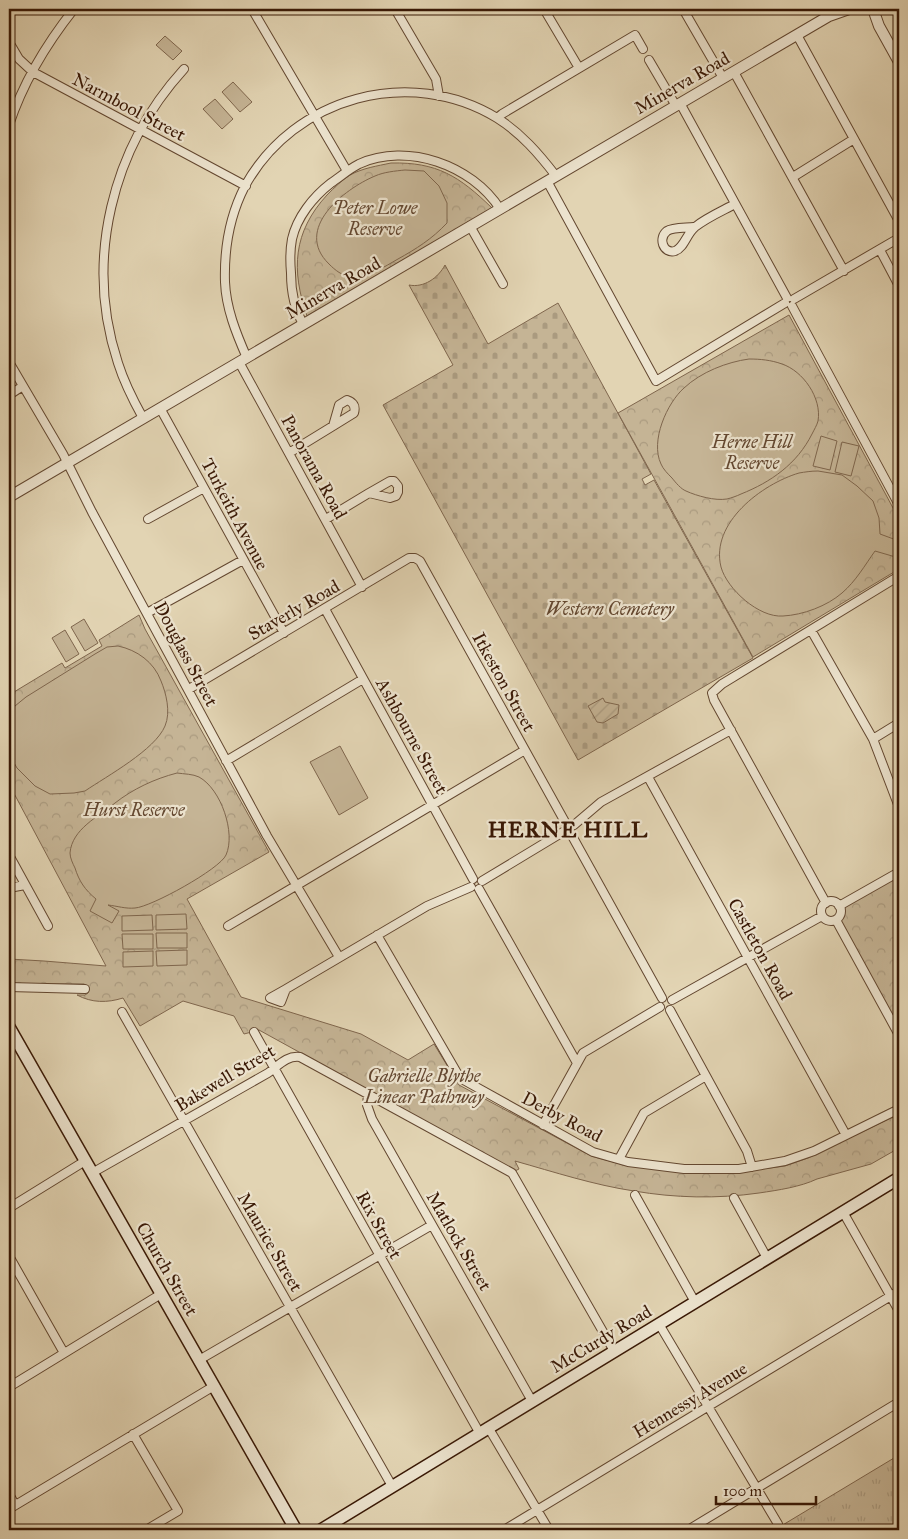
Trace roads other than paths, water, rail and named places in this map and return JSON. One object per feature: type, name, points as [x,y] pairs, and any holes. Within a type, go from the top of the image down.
[{"type":"main road","name":"Church Street","points":[[9,1026],[296,1530]]},
{"type":"main road","name":"McCurdy Road","points":[[321,1530],[899,1178]]},
{"type":"street","points":[[9,124],[33,72],[60,26],[74,9]]},
{"type":"street","points":[[252,9],[347,171]]},
{"type":"street","points":[[395,9],[436,79],[439,96]]},
{"type":"street","points":[[544,9],[579,68]]},
{"type":"street","points":[[683,9],[723,78]]},
{"type":"street","name":"Minerva Road","points":[[9,497],[835,11],[849,9]]},
{"type":"street","points":[[867,9],[899,62]]},
{"type":"street","points":[[873,9],[879,26]]},
{"type":"street","points":[[498,118],[635,35],[643,49]]},
{"type":"street","points":[[796,35],[899,221]]},
{"type":"street","name":"Narmbool Street","points":[[9,42],[19,59],[33,72],[246,186]]},
{"type":"street","points":[[649,60],[678,105],[735,204],[899,504]]},
{"type":"street","points":[[143,418],[126,385],[112,343],[104,275],[105,245],[114,194],[126,159],[140,130],[158,100],[184,69]]},
{"type":"street","points":[[734,72],[844,271]]},
{"type":"street","name":"Panorama Road","points":[[362,587],[289,453],[243,360],[229,309],[225,278],[230,227],[235,210],[246,186],[259,165],[273,148],[315,116],[331,107],[356,98],[398,92],[419,92],[474,107],[498,118],[538,152],[656,381],[789,302]]},
{"type":"street","points":[[793,176],[854,139]]},
{"type":"street","points":[[303,324],[293,299],[290,258],[292,238],[298,223],[311,201],[347,171],[360,164],[392,156],[435,160],[456,169],[476,182],[491,196],[500,209]]},
{"type":"street","points":[[694,228],[735,204]]},
{"type":"street","points":[[470,226],[503,284]]},
{"type":"street","points":[[789,302],[899,238]]},
{"type":"street","points":[[880,250],[899,286]]},
{"type":"street","name":"Douglass Street","points":[[9,362],[67,463],[226,761],[339,957]]},
{"type":"street","points":[[9,394],[23,386]]},
{"type":"street","name":"Turkeith Avenue","points":[[160,408],[284,633]]},
{"type":"street","points":[[289,453],[334,426]]},
{"type":"street","points":[[148,519],[204,488]]},
{"type":"street","points":[[326,519],[369,493]]},
{"type":"street","name":"Staverly Road","points":[[189,689],[410,558],[415,558]]},
{"type":"street","name":"Itkeston Street","points":[[415,558],[420,561],[565,822]]},
{"type":"street","points":[[147,613],[243,560]]},
{"type":"street","points":[[826,902],[714,700],[712,693],[722,684],[899,576]]},
{"type":"street","name":"Ashbourne Street","points":[[325,609],[433,804],[474,885],[576,1063]]},
{"type":"street","points":[[811,630],[873,739],[899,806]]},
{"type":"street","points":[[226,761],[363,679]]},
{"type":"street","points":[[873,739],[899,723]]},
{"type":"street","points":[[571,834],[575,829],[574,825],[601,802],[731,730]]},
{"type":"street","points":[[228,926],[525,750]]},
{"type":"street","name":"Castleton Road","points":[[648,777],[846,1135]]},
{"type":"street","points":[[563,832],[562,828],[565,822],[571,822],[574,825]]},
{"type":"street","points":[[286,989],[427,906],[474,885],[476,878],[482,881],[563,832]]},
{"type":"street","points":[[563,832],[571,834]]},
{"type":"street","points":[[571,834],[662,998]]},
{"type":"street","points":[[9,855],[48,926]]},
{"type":"street","points":[[840,906],[899,872]]},
{"type":"street","points":[[9,888],[25,885]]},
{"type":"street","points":[[826,902],[832,901],[840,906]]},
{"type":"street","points":[[826,902],[821,911],[822,916],[830,921],[836,920],[840,916],[840,906]]},
{"type":"street","points":[[672,1000],[822,916]]},
{"type":"street","points":[[836,920],[899,1035]]},
{"type":"street","name":"Derby Road","points":[[377,935],[458,1077],[592,1152],[619,1159],[684,1169],[723,1170],[752,1167],[785,1161],[814,1151],[899,1109]]},
{"type":"street","points":[[9,987],[85,989]]},
{"type":"street","points":[[662,998],[668,997],[672,1000]]},
{"type":"street","points":[[660,1008],[659,1003],[662,998]]},
{"type":"street","points":[[670,1010],[673,1004],[672,1000]]},
{"type":"street","points":[[543,1125],[583,1053],[660,1008]]},
{"type":"street","points":[[660,1008],[670,1010]]},
{"type":"street","points":[[670,1010],[747,1151],[752,1167]]},
{"type":"street","name":"Maurice Street","points":[[122,1012],[392,1486]]},
{"type":"street","name":"Rix Street","points":[[254,1032],[379,1255],[484,1429],[549,1530]]},
{"type":"street","name":"Bakewell Street","points":[[92,1173],[274,1069],[288,1059],[298,1056],[512,1173],[614,1351]]},
{"type":"street","points":[[619,1159],[644,1113],[706,1076]]},
{"type":"street","name":"Matlock Street","points":[[368,1094],[367,1105],[372,1119],[532,1401]]},
{"type":"street","points":[[9,1208],[85,1161]]},
{"type":"street","points":[[636,1195],[695,1302]]},
{"type":"street","points":[[734,1198],[767,1258]]},
{"type":"street","points":[[842,1212],[899,1311]]},
{"type":"street","points":[[199,1360],[432,1225]]},
{"type":"street","points":[[9,1256],[64,1353]]},
{"type":"street","name":"Hennessy Avenue","points":[[504,1530],[899,1291]]},
{"type":"street","points":[[9,1386],[161,1294]]},
{"type":"street","points":[[659,1324],[778,1524]]},
{"type":"street","points":[[9,1494],[12,1507],[214,1386]]},
{"type":"street","points":[[688,1530],[899,1402]]},
{"type":"street","points":[[133,1434],[178,1511],[146,1530]]},
{"type":"district","name":"HERNE HILL","points":[[568,829]]},
{"type":"park label","name":"Peter Lowe Reserve","points":[[375,218]]},
{"type":"park label","name":"Herne Hill Reserve","points":[[752,452]]},
{"type":"park label","name":"Western Cemetery","points":[[610,609]]},
{"type":"park label","name":"Hurst Reserve","points":[[134,810]]},
{"type":"park label","name":"Gabrielle Blythe Linear Pathway","points":[[424,1086]]}]
